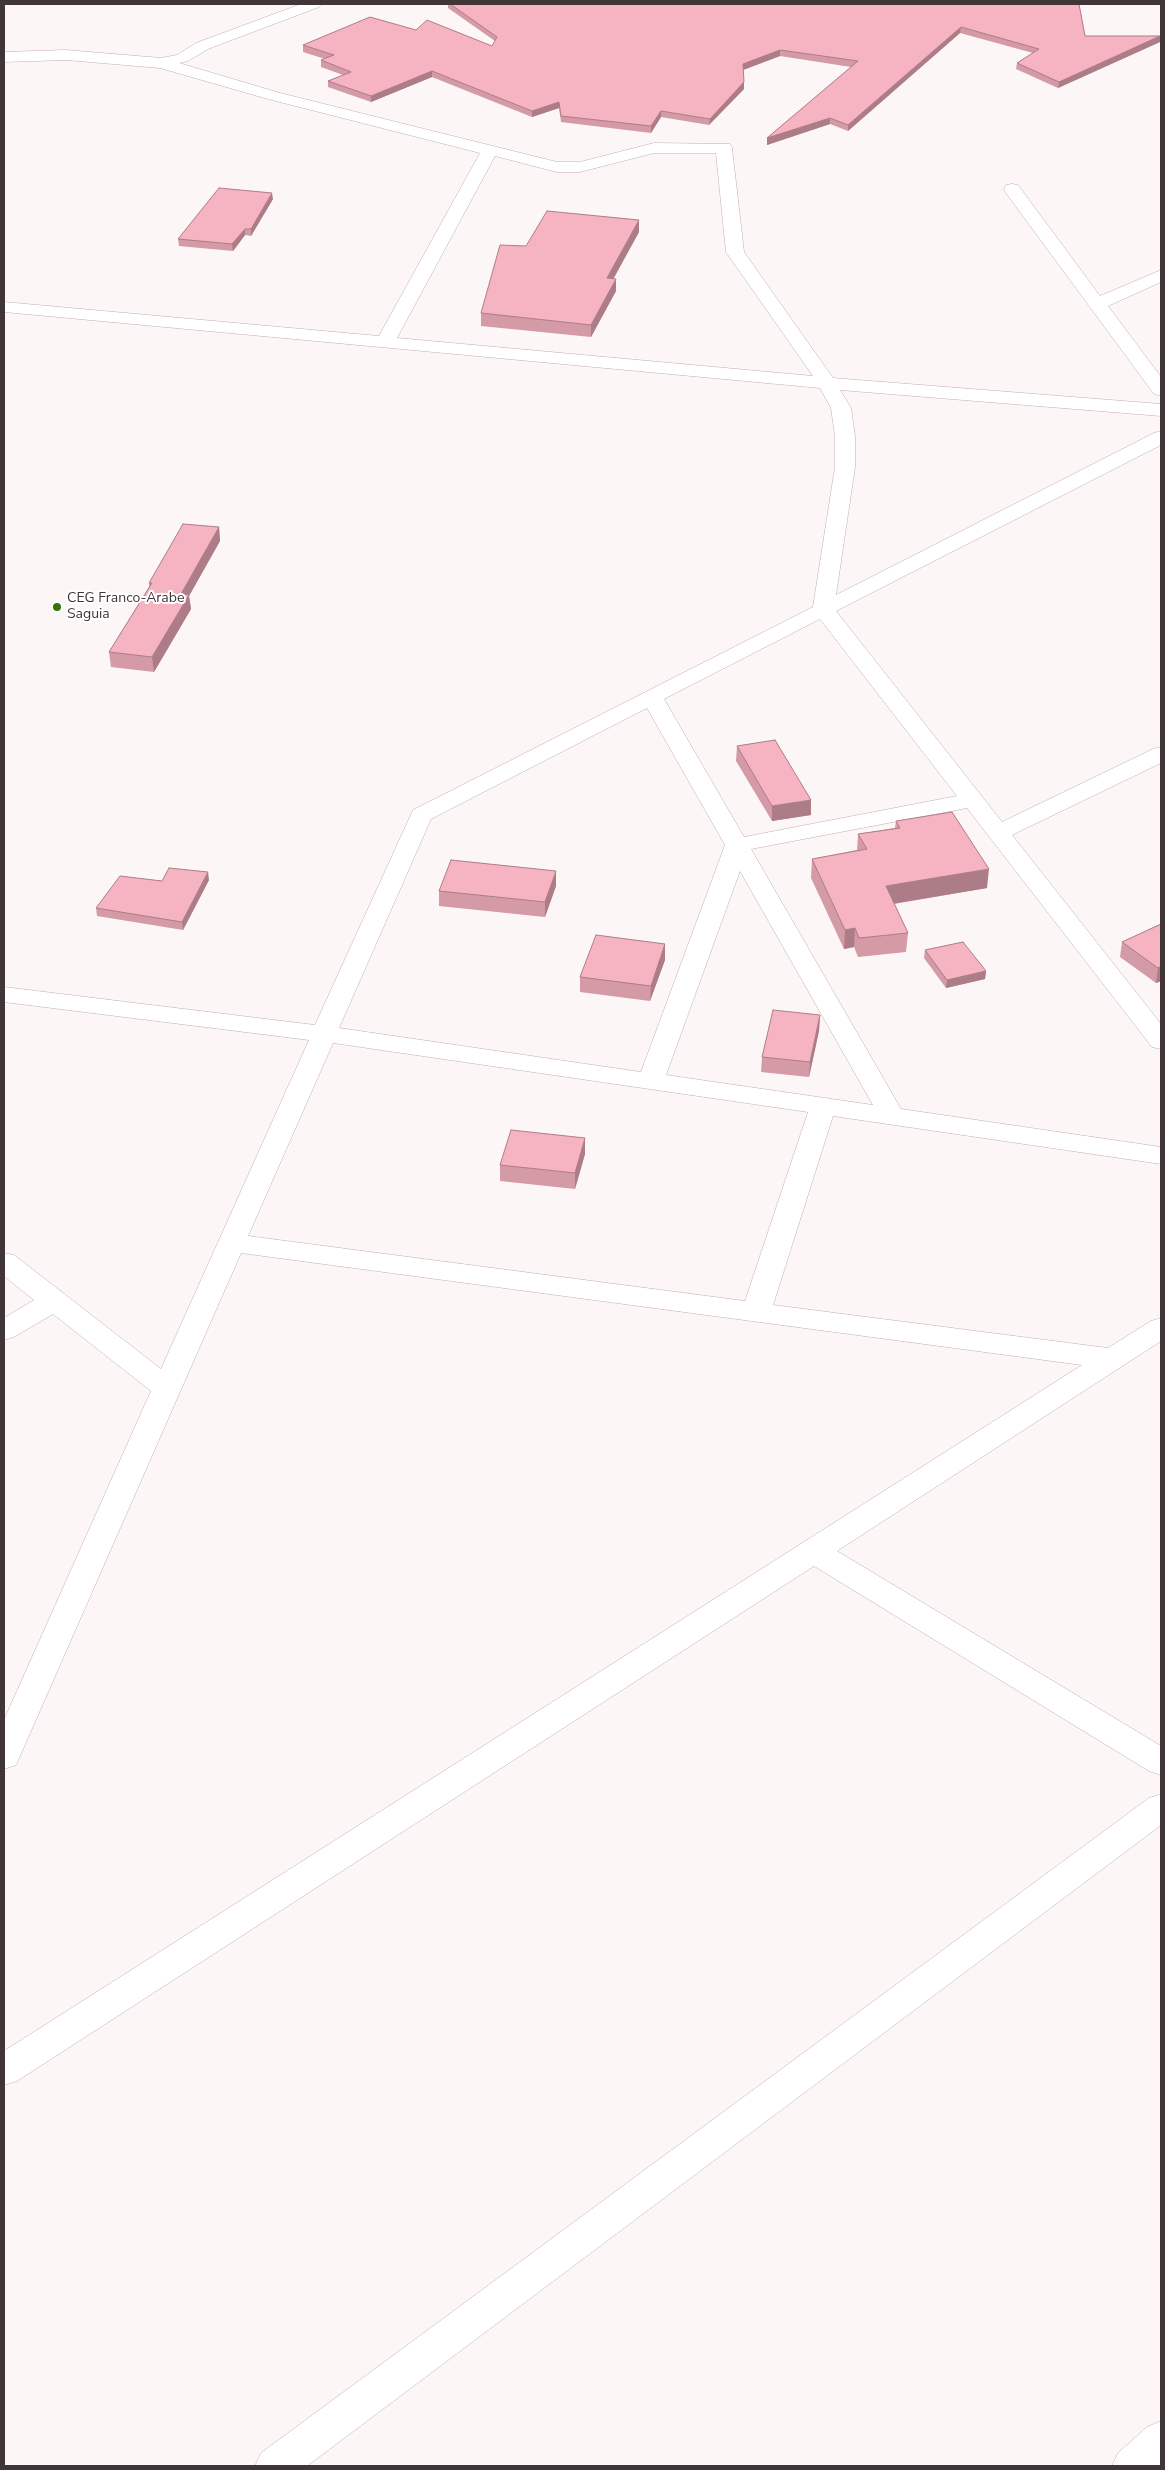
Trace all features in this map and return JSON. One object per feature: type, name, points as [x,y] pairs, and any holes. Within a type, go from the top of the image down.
[{"type":"street","points":[[161,63],[182,58],[202,46],[314,4]]},
{"type":"street","points":[[4,57],[81,56],[161,63],[274,96],[571,169],[654,148],[724,148],[735,252],[827,383],[841,408],[845,436],[845,467],[823,609],[1160,1035]]},
{"type":"street","points":[[385,342],[490,150]]},
{"type":"street","points":[[1012,189],[1161,390]]},
{"type":"street","points":[[1097,304],[1161,274]]},
{"type":"street","points":[[4,307],[827,383],[1161,410]]},
{"type":"street","points":[[7,1737],[167,1388],[421,815],[1161,437]]},
{"type":"street","points":[[652,697],[892,1116]]},
{"type":"street","points":[[999,833],[1161,754]]},
{"type":"street","points":[[737,845],[973,800]]},
{"type":"street","points":[[651,1082],[737,845]]},
{"type":"street","points":[[4,994],[324,1034],[1161,1155]]},
{"type":"street","points":[[756,1312],[823,1106]]},
{"type":"street","points":[[232,1243],[1113,1358]]},
{"type":"street","points":[[4,1262],[167,1388]]},
{"type":"street","points":[[4,1330],[54,1301]]},
{"type":"street","points":[[4,2070],[1161,1328]]},
{"type":"street","points":[[813,1551],[1161,1762]]},
{"type":"street","points":[[275,2466],[1161,1807]]},
{"type":"street","points":[[1132,2466],[1161,2440]]},
{"type":"building","points":[[450,4],[1079,4],[1085,36],[1160,36],[1059,82],[1017,63],[1039,49],[961,27],[848,125],[830,118],[767,138],[858,61],[780,50],[743,64],[744,82],[710,119],[661,111],[651,126],[561,116],[559,102],[532,111],[432,71],[371,96],[328,81],[351,72],[321,60],[334,55],[303,45],[370,17],[416,30],[427,20],[492,46],[497,37]]},
{"type":"building","points":[[219,188],[272,193],[251,229],[245,229],[232,244],[178,239]]},
{"type":"building","points":[[547,211],[639,220],[607,278],[616,279],[591,325],[481,313],[500,245],[526,246]]},
{"type":"building","points":[[183,524],[219,527],[181,594],[189,595],[152,657],[109,652],[152,583],[149,583]]},
{"type":"building","points":[[775,740],[811,800],[772,806],[737,746]]},
{"type":"building","points":[[952,812],[989,869],[886,886],[908,933],[859,938],[855,928],[845,930],[812,859],[867,849],[858,834],[900,828],[896,821]]},
{"type":"building","points":[[451,860],[556,871],[545,902],[439,891]]},
{"type":"building","points":[[169,868],[208,872],[182,922],[96,908],[120,876],[162,881]]},
{"type":"building","points":[[1161,924],[1161,966],[1158,968],[1122,942]]},
{"type":"building","points":[[596,935],[665,944],[651,986],[580,977]]},
{"type":"building","points":[[963,942],[986,971],[947,980],[925,950]]},
{"type":"building","points":[[773,1010],[820,1015],[810,1062],[762,1057]]},
{"type":"building","points":[[511,1130],[585,1138],[575,1173],[500,1165]]},
{"type":"place","name":"CEG Franco-Arabe Saguia","points":[[57,607]]}]
